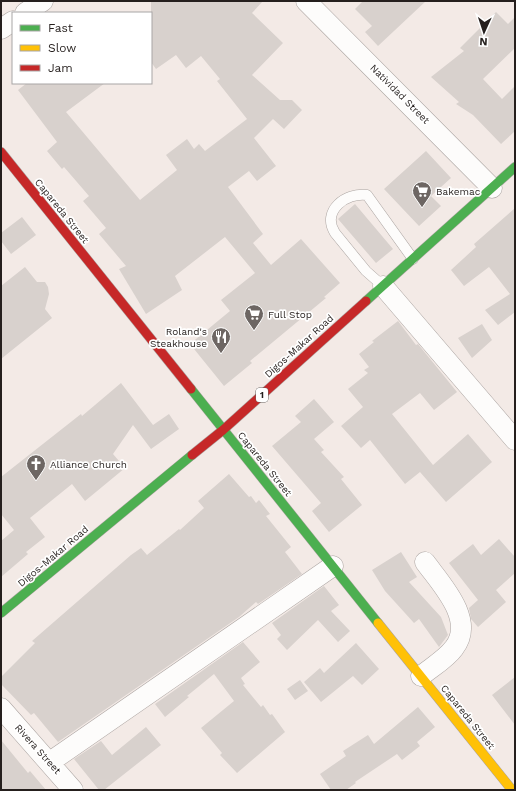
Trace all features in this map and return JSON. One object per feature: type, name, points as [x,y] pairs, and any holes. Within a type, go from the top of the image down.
[{"type":"street","points":[[26,12],[43,1]]},
{"type":"street","name":"Natividad Street","points":[[306,1],[492,188]]},
{"type":"street","points":[[1,29],[12,22]]},
{"type":"street","name":"Capareda Street","points":[[1,152],[512,790]]},
{"type":"street","name":"Digos-Makar Road","points":[[1,613],[223,430],[515,167]]},
{"type":"street","points":[[383,286],[515,440]]},
{"type":"street","points":[[421,676],[453,650],[458,643],[461,632],[461,620],[456,606],[425,562]]},
{"type":"street","points":[[50,762],[333,566]]},
{"type":"street","name":"Rivera Street","points":[[1,708],[74,790]]},
{"type":"lane","points":[[383,286],[366,271],[335,233],[330,219],[332,211],[349,196],[358,194],[367,195],[413,259]]},
{"type":"building","points":[[151,1],[263,1],[252,13],[283,43],[252,75],[280,100],[292,100],[302,110],[284,129],[273,119],[254,138],[276,166],[257,181],[249,171],[228,187],[263,234],[253,243],[271,265],[301,239],[340,283],[324,297],[326,298],[250,361],[252,363],[224,386],[190,344],[230,311],[221,300],[255,273],[225,237],[175,276],[182,290],[146,314],[119,269],[126,266],[99,234],[106,228],[83,201],[89,196],[64,167],[62,169],[47,151],[57,142],[18,90],[26,84],[104,84],[66,112],[140,200],[177,170],[166,155],[187,139],[194,149],[199,144],[205,151],[247,119],[217,81],[220,79],[201,56],[186,68],[176,55],[156,69],[152,63]]},
{"type":"building","points":[[363,1],[426,1],[378,46],[365,32],[372,26],[355,9]]},
{"type":"building","points":[[496,12],[508,24],[515,17],[515,48],[483,79],[502,99],[515,86],[515,131],[501,144],[473,115],[456,104],[459,102],[431,77],[464,51],[460,48]]},
{"type":"building","points":[[426,151],[451,178],[431,196],[441,206],[419,226],[384,189]]},
{"type":"building","points":[[355,204],[393,249],[376,263],[338,219]]},
{"type":"building","points":[[515,208],[515,312],[498,325],[485,310],[510,294],[489,267],[464,286],[451,270],[476,247],[474,244]]},
{"type":"building","points":[[22,217],[36,235],[11,254],[1,241],[1,233]]},
{"type":"building","points":[[25,267],[37,282],[45,282],[48,287],[49,294],[45,309],[52,318],[1,359],[1,286]]},
{"type":"building","points":[[398,321],[416,345],[418,344],[457,392],[434,410],[420,393],[392,414],[433,465],[468,434],[492,462],[446,502],[420,472],[405,484],[370,440],[361,448],[341,426],[363,407],[348,389],[368,373],[364,370],[369,367],[359,354],[374,342],[372,341]]},
{"type":"building","points":[[482,324],[492,340],[472,358],[458,338]]},
{"type":"building","points":[[121,383],[153,425],[169,414],[179,429],[151,449],[133,425],[113,454],[125,468],[85,501],[72,484],[30,518],[45,537],[26,552],[28,554],[1,577],[1,541],[14,530],[1,514],[1,477],[81,414],[82,416]]},
{"type":"building","points":[[314,399],[334,422],[314,439],[324,450],[321,452],[344,477],[341,479],[362,505],[329,532],[312,511],[321,503],[272,446],[301,422],[295,416]]},
{"type":"building","points":[[229,474],[249,497],[251,496],[256,503],[259,500],[270,514],[266,516],[291,547],[285,552],[302,574],[258,604],[256,602],[239,617],[58,742],[34,713],[31,715],[1,684],[1,677],[35,643],[32,641],[131,555],[141,548],[147,555],[179,529],[180,530],[204,508],[198,501]]},
{"type":"building","points":[[499,539],[515,557],[515,573],[496,590],[506,602],[478,627],[471,619],[469,608],[478,600],[449,563],[473,544],[481,555]]},
{"type":"building","points":[[401,552],[417,577],[409,582],[441,617],[448,635],[439,647],[419,619],[414,623],[385,591],[372,570]]},
{"type":"building","points":[[324,586],[339,605],[331,611],[350,631],[338,642],[318,620],[287,650],[277,639],[281,635],[272,623]]},
{"type":"building","points":[[243,642],[260,662],[241,678],[245,684],[243,685],[261,707],[263,705],[270,715],[272,714],[285,732],[237,773],[220,755],[222,753],[201,728],[234,701],[214,674],[187,696],[189,697],[165,717],[155,704]]},
{"type":"building","points":[[356,643],[379,669],[362,685],[353,676],[321,702],[304,682],[320,668],[324,673]]},
{"type":"building","points":[[515,677],[515,725],[492,695]]},
{"type":"building","points":[[300,680],[308,691],[295,700],[287,689]]},
{"type":"building","points":[[418,707],[435,727],[417,742],[420,746],[402,760],[397,754],[355,782],[356,783],[346,790],[331,790],[320,774],[346,756],[343,751],[368,735],[374,744]]},
{"type":"building","points":[[146,727],[161,745],[104,790],[99,790],[74,759],[101,741],[112,755]]},
{"type":"building","points":[[1,740],[28,773],[30,771],[46,790],[1,790]]},
{"type":"traffic: fast","points":[[366,301],[515,167]]},
{"type":"traffic: fast","points":[[191,389],[378,623]]},
{"type":"traffic: fast","points":[[1,613],[192,455]]},
{"type":"traffic: slow","points":[[378,623],[512,790]]},
{"type":"traffic: jam","points":[[1,152],[191,389]]},
{"type":"traffic: jam","points":[[192,455],[223,430],[366,301]]},
{"type":"place","name":"Bakemac","points":[[422,208]]},
{"type":"place","name":"Full Stop","points":[[254,331]]},
{"type":"place","name":"Roland's Steakhouse","points":[[221,354]]},
{"type":"place","name":"Alliance Church","points":[[36,481]]}]
